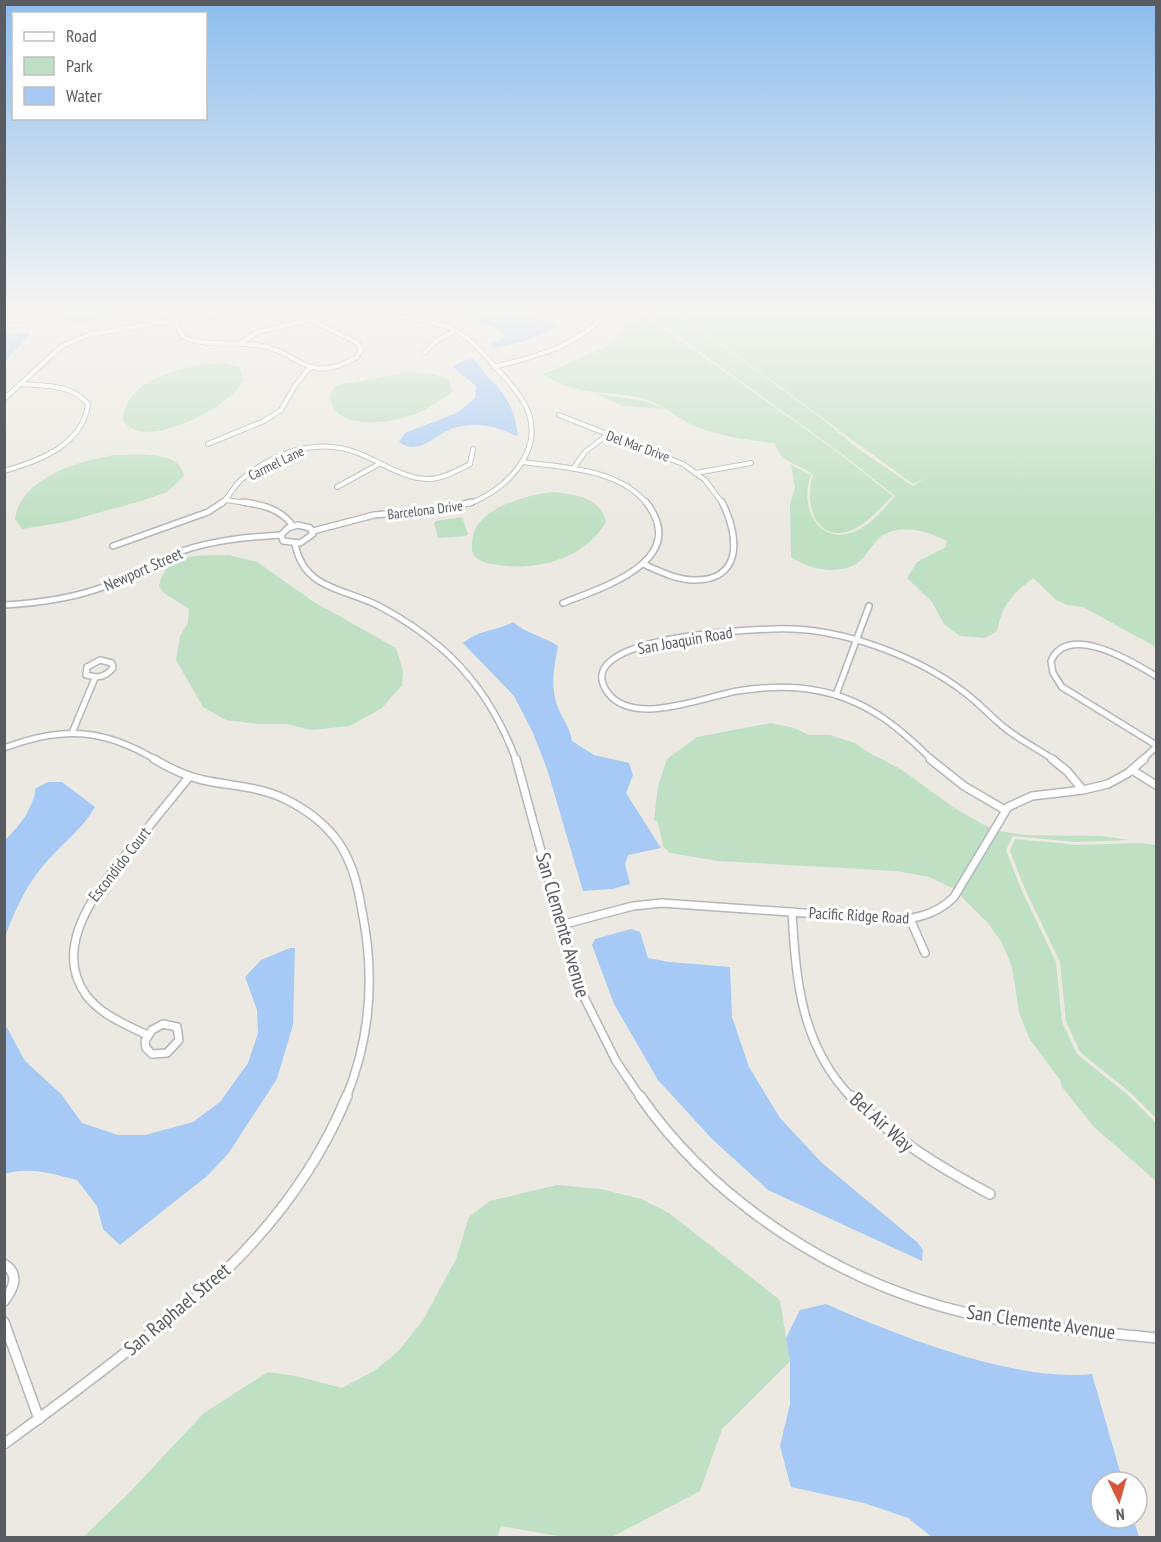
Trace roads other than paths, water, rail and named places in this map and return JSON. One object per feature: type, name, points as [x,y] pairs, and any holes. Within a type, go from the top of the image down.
[{"type":"street","points":[[4,399],[26,380]]},
{"type":"street","points":[[208,444],[220,436],[248,427],[279,411],[299,380]]},
{"type":"street","name":"Barcelona Drive","points":[[313,531],[359,518],[436,511],[469,505],[488,497],[500,488],[522,462],[531,438],[529,415],[518,394],[506,380]]},
{"type":"street","points":[[4,471],[22,465],[68,441],[80,430],[87,416],[88,404],[72,391],[59,387],[22,384]]},
{"type":"street","name":"Del Mar Drive","points":[[559,415],[607,435],[660,452],[696,473],[721,498],[732,520],[736,538],[731,561],[719,574],[699,580],[671,576],[643,564]]},
{"type":"street","points":[[573,469],[585,452],[607,435]]},
{"type":"street","name":"Carmel Lane","points":[[113,546],[208,511],[226,500],[243,479],[295,450],[335,446],[349,449],[401,475],[430,478],[463,469],[470,464],[473,449]]},
{"type":"street","points":[[522,462],[573,469],[612,479],[646,502],[657,522],[658,536],[655,548],[637,570],[617,581],[563,603]]},
{"type":"street","points":[[696,473],[752,463]]},
{"type":"street","points":[[337,487],[378,464]]},
{"type":"street","points":[[226,500],[276,510],[288,517],[293,526]]},
{"type":"street","points":[[293,526],[304,526],[313,531],[310,538],[295,544],[283,541],[281,535],[293,526]]},
{"type":"street","name":"Newport Street","points":[[4,605],[46,602],[83,594],[122,580],[164,558],[212,542],[281,535]]},
{"type":"street","name":"San Clemente Avenue","points":[[295,544],[297,555],[309,574],[322,583],[368,600],[400,618],[441,648],[484,696],[499,719],[515,753],[561,926],[585,1003],[603,1041],[642,1103],[692,1160],[730,1195],[786,1234],[843,1268],[909,1295],[969,1314],[1041,1326],[1156,1338]]},
{"type":"street","points":[[836,695],[869,606]]},
{"type":"street","name":"San Joaquin Road","points":[[1005,810],[964,787],[900,729],[879,714],[836,695],[809,689],[786,688],[726,693],[651,710],[632,706],[608,693],[603,674],[607,664],[615,656],[627,650],[666,640],[750,629],[793,629],[856,640],[909,660],[948,681],[1010,732],[1056,759],[1068,769],[1082,789]]},
{"type":"street","name":"Pacific Ridge Road","points":[[561,926],[633,906],[662,903],[910,919],[933,914],[944,908],[954,897],[1005,810],[1013,802],[1032,794],[1107,784],[1125,776],[1156,746],[1062,687],[1056,680],[1051,664],[1052,658],[1064,648],[1094,646],[1118,654],[1156,676]]},
{"type":"street","points":[[72,733],[95,678],[111,672],[112,663],[100,660],[87,667],[86,675],[95,678]]},
{"type":"street","points":[[627,715],[632,706]]},
{"type":"street","name":"San Raphael Street","points":[[4,748],[53,734],[72,733],[120,741],[173,772],[189,777],[260,789],[291,802],[311,814],[331,834],[345,854],[355,880],[371,951],[371,1001],[365,1042],[350,1093],[328,1137],[272,1221],[206,1289],[4,1444]]},
{"type":"street","points":[[1132,770],[1156,785]]},
{"type":"street","name":"Escondido Court","points":[[147,1035],[119,1022],[88,997],[75,965],[76,936],[79,924],[94,895],[189,777]]},
{"type":"street","name":"Bel Air Way","points":[[792,912],[800,1000],[808,1028],[828,1067],[858,1106],[894,1138],[939,1168],[990,1194]]},
{"type":"street","points":[[910,919],[925,953]]},
{"type":"street","points":[[169,1024],[177,1027],[180,1037],[175,1048],[156,1056],[151,1055],[145,1047],[147,1035],[157,1026],[169,1024]]},
{"type":"street","points":[[4,1264],[12,1269],[15,1282],[12,1292],[4,1301]]},
{"type":"street","points":[[4,1322],[39,1419]]},
{"type":"water","points":[[469,380],[491,380],[511,408],[518,436],[493,427],[473,425],[454,428],[420,446],[406,446],[399,442],[405,433],[457,413],[475,398],[476,386]]},
{"type":"water","points":[[513,622],[558,646],[554,691],[572,741],[594,755],[629,763],[633,775],[626,793],[661,848],[628,855],[625,864],[630,884],[612,889],[583,891],[547,769],[533,733],[514,696],[463,643],[475,636]]},
{"type":"water","points":[[48,782],[62,782],[95,807],[84,823],[49,859],[30,883],[20,900],[5,937],[5,840],[25,817],[32,804],[36,788]]},
{"type":"water","points":[[631,929],[640,932],[648,958],[730,967],[732,1017],[749,1067],[780,1118],[822,1163],[917,1242],[923,1250],[922,1261],[768,1190],[712,1139],[658,1080],[614,1004],[592,945],[595,939]]},
{"type":"water","points":[[295,948],[293,1025],[277,1079],[228,1154],[207,1176],[120,1245],[103,1229],[97,1206],[77,1180],[32,1171],[5,1174],[5,1024],[25,1061],[61,1094],[82,1123],[118,1135],[145,1135],[193,1122],[220,1102],[248,1063],[258,1033],[257,1010],[245,977],[261,960]]},
{"type":"water","points":[[826,1304],[887,1330],[992,1364],[1061,1375],[1092,1374],[1120,1470],[1089,1470],[1089,1530],[1137,1530],[1139,1537],[932,1537],[908,1518],[864,1503],[791,1487],[780,1446],[790,1404],[790,1361],[786,1338],[800,1310]]}]
